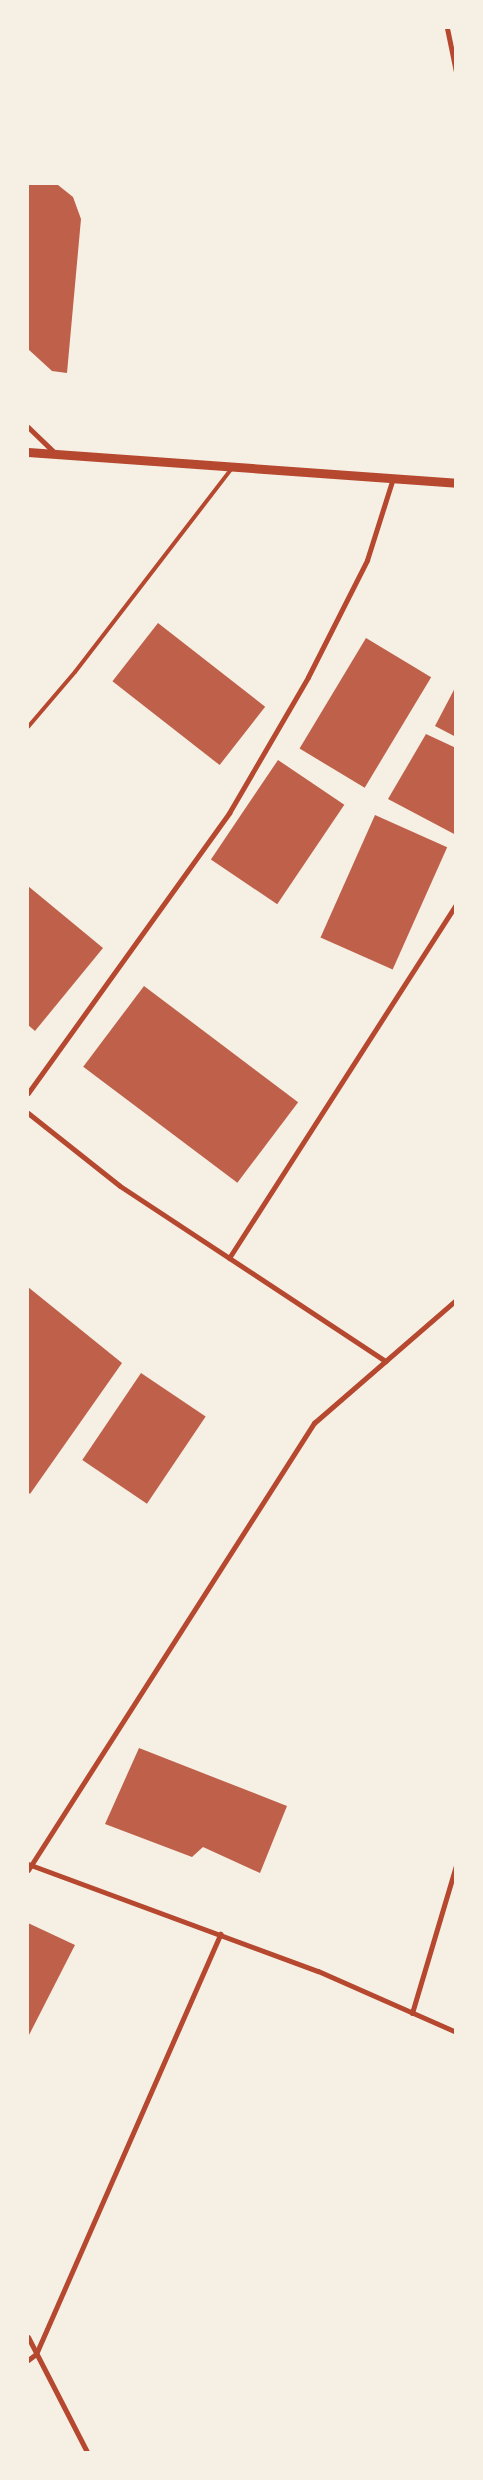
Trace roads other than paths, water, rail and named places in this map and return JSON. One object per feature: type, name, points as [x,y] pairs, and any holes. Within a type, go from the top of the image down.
[{"type":"street","points":[[447,28],[456,72]]},
{"type":"street","points":[[28,427],[56,454]]},
{"type":"street","points":[[28,452],[456,483]]},
{"type":"street","points":[[28,1093],[229,813],[308,677],[367,560],[394,478]]},
{"type":"street","points":[[229,1258],[456,905]]},
{"type":"street","points":[[28,1113],[120,1186],[385,1361]]},
{"type":"street","points":[[28,1870],[29,1864],[314,1423],[456,1300]]},
{"type":"street","points":[[29,1864],[318,1971],[456,2032]]},
{"type":"street","points":[[412,2012],[456,1865]]},
{"type":"street","points":[[28,2360],[36,2354],[220,1934]]},
{"type":"street","points":[[28,2337],[87,2452]]},
{"type":"lane","points":[[28,728],[75,672],[233,466]]}]
